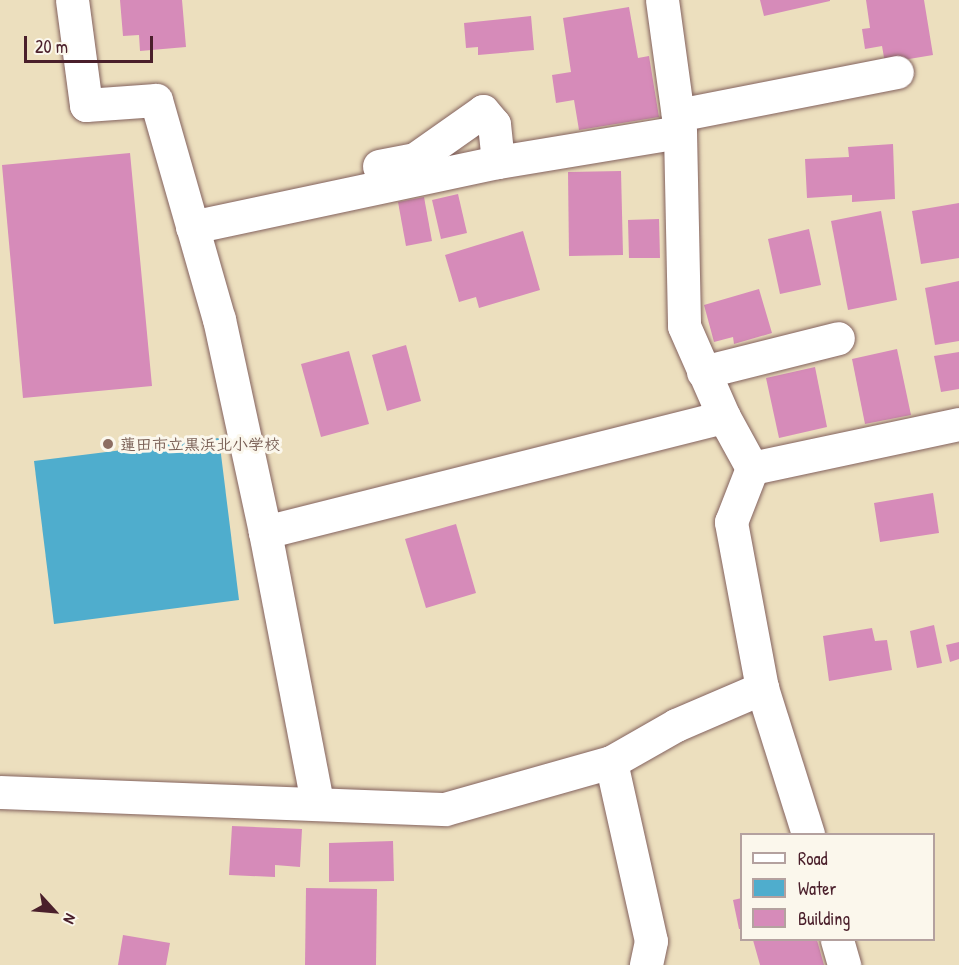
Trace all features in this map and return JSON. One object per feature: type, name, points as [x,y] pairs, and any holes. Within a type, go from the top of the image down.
[{"type":"street","points":[[72,0],[86,105],[156,100],[219,320],[265,532],[317,802]]},
{"type":"street","points":[[662,0],[679,124],[684,326],[724,417],[752,468]]},
{"type":"street","points":[[189,217],[498,162],[679,124],[897,72]]},
{"type":"street","points":[[189,217],[415,159],[483,111],[494,124],[498,162]]},
{"type":"street","points":[[704,372],[838,338]]},
{"type":"street","points":[[265,532],[724,417]]},
{"type":"street","points":[[752,468],[959,424]]},
{"type":"street","points":[[752,468],[730,522],[762,688],[808,833]]},
{"type":"street","points":[[0,792],[317,802],[445,809],[611,762],[676,725],[762,688]]},
{"type":"street","points":[[611,762],[651,942],[646,965]]},
{"type":"street","points":[[838,941],[844,965]]},
{"type":"water","points":[[219,438],[239,600],[54,624],[34,461]]},
{"type":"building","points":[[120,0],[182,0],[186,47],[140,51],[139,35],[123,36]]},
{"type":"building","points":[[760,0],[830,0],[830,1],[764,16]]},
{"type":"building","points":[[866,0],[924,0],[933,55],[885,63],[882,46],[865,49],[862,29],[870,28]]},
{"type":"building","points":[[629,7],[638,58],[649,56],[659,117],[579,130],[574,100],[556,103],[552,75],[571,72],[563,18]]},
{"type":"building","points":[[531,16],[534,50],[478,55],[478,47],[466,48],[464,23]]},
{"type":"building","points":[[893,144],[895,199],[852,202],[852,195],[807,198],[805,159],[849,157],[848,147]]},
{"type":"building","points":[[130,153],[152,386],[23,398],[2,165]]},
{"type":"building","points":[[621,171],[623,255],[569,256],[568,172]]},
{"type":"building","points":[[458,194],[467,233],[441,239],[432,200]]},
{"type":"building","points":[[424,197],[432,241],[406,246],[398,202]]},
{"type":"building","points":[[959,203],[959,258],[921,264],[912,211]]},
{"type":"building","points":[[881,211],[897,300],[848,310],[831,221]]},
{"type":"building","points":[[659,219],[660,258],[629,258],[628,220]]},
{"type":"building","points":[[809,229],[821,285],[780,294],[768,239]]},
{"type":"building","points":[[523,231],[540,290],[479,308],[476,297],[459,302],[445,255]]},
{"type":"building","points":[[959,281],[959,341],[935,345],[925,288]]},
{"type":"building","points":[[759,289],[772,333],[734,344],[733,337],[714,342],[704,305]]},
{"type":"building","points":[[406,345],[421,401],[387,411],[372,355]]},
{"type":"building","points":[[897,349],[911,415],[865,424],[852,359]]},
{"type":"building","points":[[349,351],[369,424],[321,437],[301,364]]},
{"type":"building","points":[[959,352],[959,389],[941,392],[934,356]]},
{"type":"building","points":[[815,367],[827,427],[779,438],[766,378]]},
{"type":"building","points":[[933,493],[939,533],[880,542],[874,503]]},
{"type":"building","points":[[456,524],[476,593],[426,608],[405,539]]},
{"type":"building","points":[[934,625],[942,663],[917,668],[910,631]]},
{"type":"building","points":[[872,628],[875,641],[887,640],[892,670],[829,681],[823,636]]},
{"type":"building","points":[[959,642],[959,659],[950,662],[946,645]]},
{"type":"building","points":[[232,826],[302,829],[300,867],[275,865],[275,877],[229,875]]},
{"type":"building","points":[[393,841],[394,881],[329,882],[329,843]]},
{"type":"building","points":[[306,888],[377,889],[376,965],[305,965]]},
{"type":"building","points":[[740,898],[740,929],[739,929],[733,900]]},
{"type":"building","points":[[123,935],[170,943],[166,965],[118,965]]},
{"type":"building","points":[[753,941],[817,941],[824,965],[760,965]]},
{"type":"place","name":"蓮田市立黒浜北小学校","points":[[108,444]]}]
